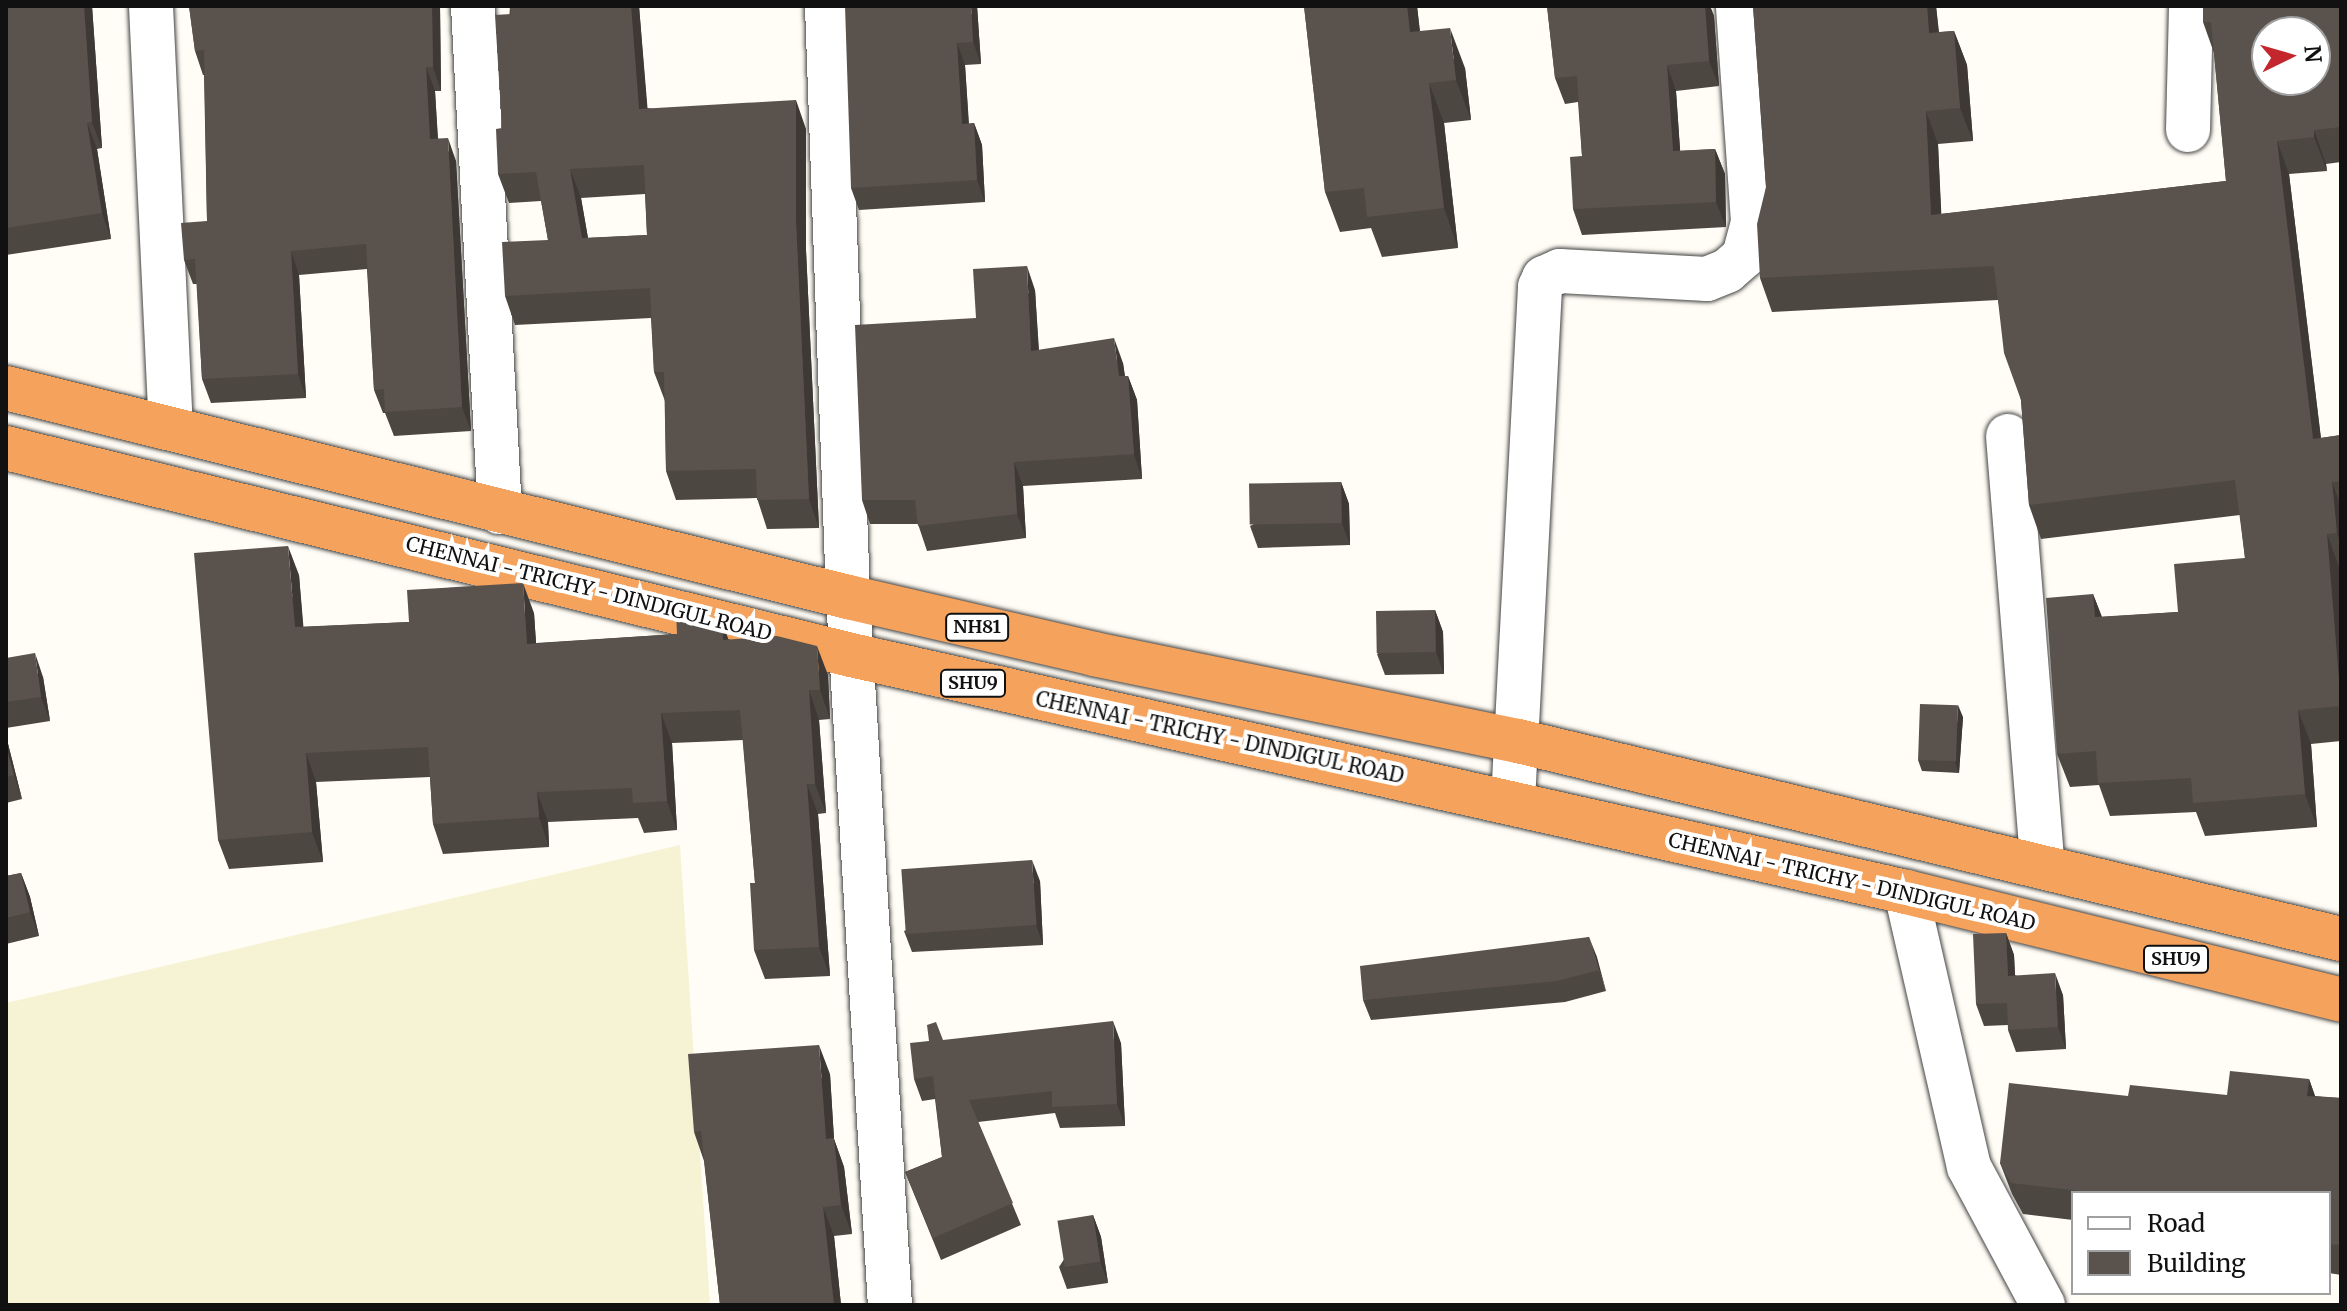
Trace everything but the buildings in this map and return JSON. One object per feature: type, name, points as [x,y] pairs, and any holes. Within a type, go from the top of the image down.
[{"type":"highway","name":"NH81","points":[[6,388],[848,597],[1094,654],[1518,741],[2043,867]]},
{"type":"highway","name":"CHENNAI - TRICHY - DINDIGUL ROAD","points":[[6,448],[851,655],[1513,801],[1925,896],[2341,1000]]},
{"type":"highway","points":[[2043,867],[2341,939]]},
{"type":"street","points":[[151,6],[171,428]]},
{"type":"street","points":[[473,6],[500,512]]},
{"type":"street","points":[[827,6],[848,597],[890,1305]]},
{"type":"street","points":[[1513,801],[1541,283],[1560,271],[1707,279],[1727,271],[1744,256],[1753,222],[1738,6]]},
{"type":"street","points":[[2188,130],[2191,6]]},
{"type":"street","points":[[2008,436],[2043,867]]},
{"type":"street","points":[[1925,896],[1969,1167],[1983,1202],[2043,1305]]},
{"type":"shaded area","points":[[680,845],[710,1305],[6,1305],[6,1003]]}]
